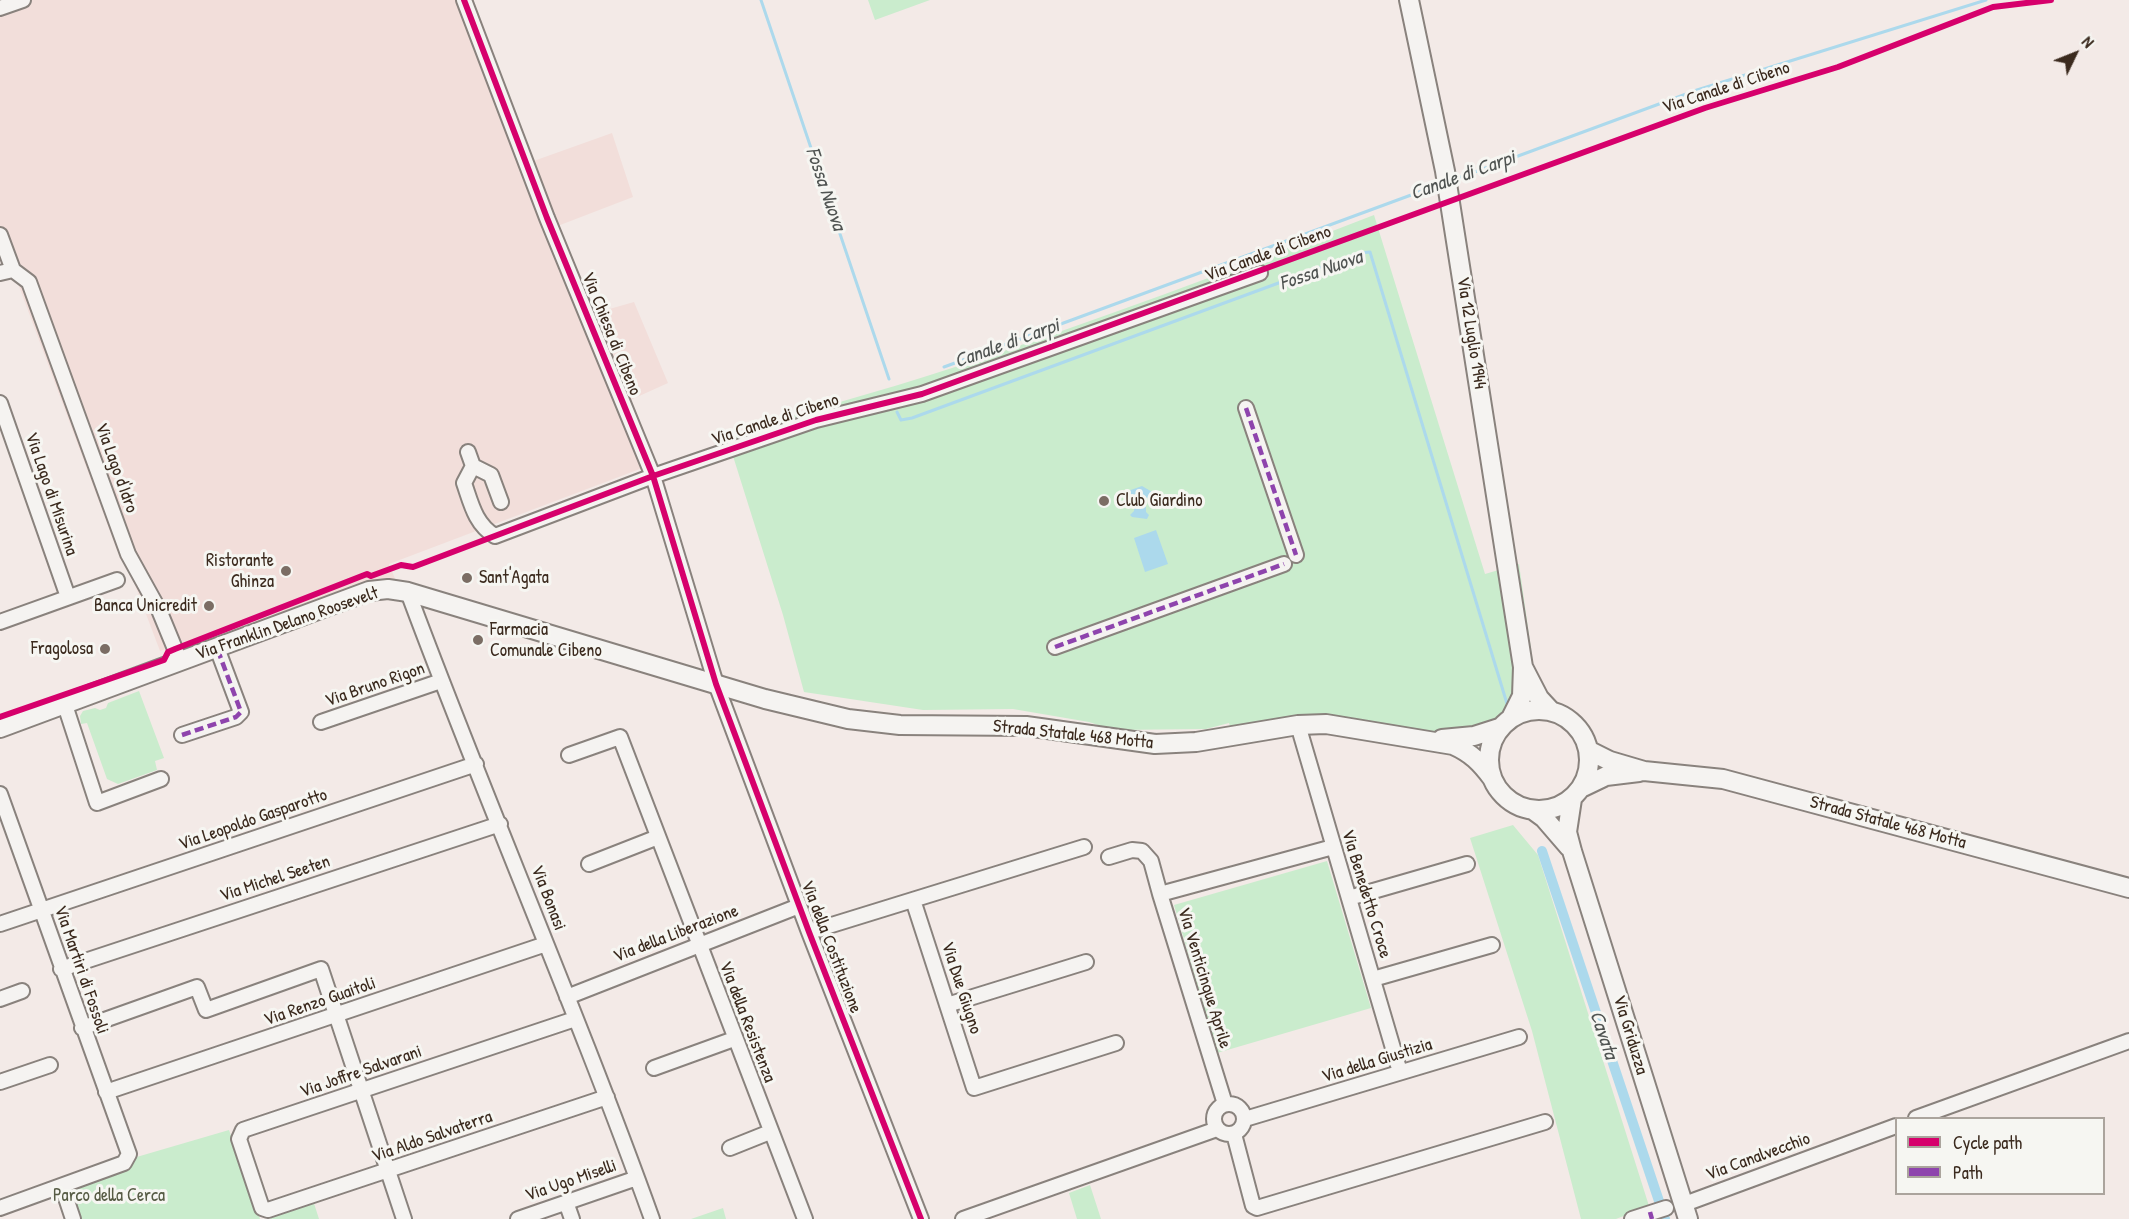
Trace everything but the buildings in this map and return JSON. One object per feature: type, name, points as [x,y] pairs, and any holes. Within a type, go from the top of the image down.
[{"type":"main road","name":"Via 12 Luglio 1944","points":[[1409,0],[1450,198],[1523,667]]},
{"type":"main road","name":"Via Franklin Delano Roosevelt","points":[[0,728],[369,591],[388,589],[408,592],[716,684]]},
{"type":"main road","points":[[1523,667],[1539,698],[1551,711],[1575,725],[1588,750],[1589,763],[1576,793]]},
{"type":"main road","points":[[1492,778],[1489,752],[1522,696],[1523,667]]},
{"type":"main road","name":"Strada Statale 468 Motta","points":[[716,684],[808,711],[848,719],[900,725],[1033,727],[1132,742],[1196,742],[1298,725],[1352,727],[1432,740]]},
{"type":"main road","points":[[1432,740],[1474,736],[1530,710],[1551,711]]},
{"type":"main road","points":[[1432,740],[1468,752],[1480,762],[1508,800],[1533,810],[1560,806],[1576,793],[1606,777],[1644,771]]},
{"type":"main road","points":[[1588,750],[1610,761],[1644,771]]},
{"type":"main road","name":"Strada Statale 468 Motta","points":[[1644,771],[1723,779],[2129,888]]},
{"type":"main road","name":"Via Griduzza","points":[[1576,793],[1567,832],[1689,1210]]},
{"type":"main road","name":"Via Griduzza","points":[[1533,810],[1544,818],[1572,850]]},
{"type":"street","points":[[0,8],[23,0]]},
{"type":"street","name":"Via Chiesa di Cibeno","points":[[464,0],[547,218],[653,476],[716,684]]},
{"type":"street","points":[[0,235],[7,271]]},
{"type":"street","name":"Via Lago d'Idro","points":[[7,271],[28,282],[128,554],[159,610],[180,661]]},
{"type":"street","name":"Via Canale di Cibeno","points":[[473,466],[464,483],[477,518],[484,529],[495,536],[653,476],[816,420],[922,394],[1260,273]]},
{"type":"street","name":"Via Lago di Misurina","points":[[0,403],[68,597]]},
{"type":"street","points":[[1246,408],[1296,555]]},
{"type":"street","points":[[468,452],[473,466],[491,475],[501,502]]},
{"type":"street","points":[[1055,647],[1284,564]]},
{"type":"street","points":[[0,622],[117,580]]},
{"type":"street","name":"Via Bonasi","points":[[408,592],[441,681],[607,1097],[652,1219]]},
{"type":"street","points":[[182,735],[236,717],[241,712],[217,648]]},
{"type":"street","name":"Via Bruno Rigon","points":[[321,723],[441,681]]},
{"type":"street","name":"Via della Costituzione","points":[[716,684],[799,906],[921,1219]]},
{"type":"street","points":[[65,705],[97,803],[161,779]]},
{"type":"street","name":"Via Benedetto Croce","points":[[1298,725],[1400,1072]]},
{"type":"street","name":"Via della Resistenza","points":[[569,755],[620,737],[805,1219]]},
{"type":"street","name":"Via Leopoldo Gasparotto","points":[[0,924],[476,764]]},
{"type":"street","name":"Via Martiri di Fossoli","points":[[0,794],[3,814],[41,910],[129,1158],[124,1163],[62,1186]]},
{"type":"street","name":"Via Michel Seeten","points":[[61,969],[500,824]]},
{"type":"street","points":[[589,864],[658,837]]},
{"type":"street","points":[[809,932],[1084,847]]},
{"type":"street","name":"Via Venticinque Aprile","points":[[1225,1104],[1160,894],[1333,847]]},
{"type":"street","points":[[1109,857],[1132,850],[1142,851],[1151,861],[1160,894]]},
{"type":"street","points":[[1349,898],[1467,864]]},
{"type":"street","name":"Via Due Giugno","points":[[913,900],[974,1088],[1116,1044]]},
{"type":"street","name":"Via della Liberazione","points":[[567,997],[799,906]]},
{"type":"street","name":"Via Renzo Guaitoli","points":[[106,1092],[546,944]]},
{"type":"street","points":[[1373,979],[1492,945]]},
{"type":"street","points":[[947,1005],[1086,962]]},
{"type":"street","points":[[82,1028],[197,987],[207,1010],[321,969],[404,1219]]},
{"type":"street","points":[[0,999],[22,991]]},
{"type":"street","name":"Via Joffre Salvarani","points":[[268,1210],[262,1208],[239,1139],[243,1130],[575,1019]]},
{"type":"street","name":"Via della Giustizia","points":[[1245,1119],[1519,1037]]},
{"type":"street","points":[[654,1068],[735,1038]]},
{"type":"street","points":[[1921,1117],[2129,1041]]},
{"type":"street","points":[[0,1082],[50,1065]]},
{"type":"street","name":"Via Aldo Salvaterra","points":[[268,1210],[607,1097]]},
{"type":"street","points":[[1225,1104],[1239,1107],[1245,1119],[1244,1126],[1234,1134],[1222,1133],[1217,1129],[1215,1123],[1216,1112],[1225,1104]]},
{"type":"street","points":[[1234,1134],[1252,1206],[1257,1208],[1545,1122]]},
{"type":"street","name":"Via Canalvecchio","points":[[1689,1210],[1895,1126]]},
{"type":"street","points":[[963,1219],[1217,1129]]},
{"type":"street","points":[[730,1148],[770,1132]]},
{"type":"street","name":"Via Ugo Miselli","points":[[518,1219],[637,1178]]},
{"type":"street","points":[[0,1208],[62,1186],[73,1219]]},
{"type":"street","points":[[566,1202],[572,1219]]},
{"type":"street","points":[[1632,1219],[1660,1210]]},
{"type":"shaded area","points":[[11,0],[461,0],[528,163],[612,133],[633,197],[555,227],[592,314],[634,302],[668,383],[626,402],[653,464],[389,564],[398,586],[180,661],[174,646],[160,651],[129,569],[117,550],[13,270],[0,256],[0,4]]},
{"type":"green space","points":[[868,0],[930,0],[875,20]]},
{"type":"green space","name":"Club Giardino","points":[[1374,215],[1485,574],[1519,564],[1535,677],[1464,752],[1317,727],[1234,740],[1229,723],[1206,729],[1113,730],[1089,722],[1013,709],[923,710],[804,692],[783,615],[727,437],[924,377],[1058,332]]},
{"type":"green space","points":[[139,691],[164,758],[155,761],[157,770],[118,784],[107,779],[87,723],[81,724],[80,716],[83,711],[106,708],[108,703]]},
{"type":"green space","points":[[1513,825],[1538,855],[1649,1206],[1616,1219],[1581,1219],[1532,1031],[1470,838]]},
{"type":"green space","points":[[1327,861],[1371,1008],[1217,1053],[1174,905]]},
{"type":"green space","name":"Parco della Cerca","points":[[229,1130],[260,1219],[71,1219],[58,1180]]},
{"type":"green space","points":[[1090,1185],[1101,1219],[1077,1219],[1069,1193]]},
{"type":"green space","points":[[312,1197],[319,1219],[271,1219],[268,1211]]},
{"type":"green space","points":[[723,1208],[726,1219],[691,1219]]},
{"type":"water","points":[[1142,486],[1154,493],[1146,499],[1146,512],[1149,515],[1147,519],[1130,515],[1134,511],[1135,499],[1128,491]]},
{"type":"water","points":[[1156,530],[1168,564],[1145,572],[1134,538]]},
{"type":"waterway","name":"Fossa Nuova","points":[[761,0],[889,379]]},
{"type":"waterway","name":"Canale di Carpi","points":[[1453,180],[1697,90],[1986,0]]},
{"type":"waterway","name":"Canale di Carpi","points":[[944,367],[1441,184]]},
{"type":"waterway","name":"Fossa Nuova","points":[[897,412],[901,420],[912,418],[1360,253],[1370,252],[1508,707]]},
{"type":"waterway","name":"Cavata","points":[[1542,851],[1665,1219]]},
{"type":"marked path","points":[[1246,408],[1296,555]]},
{"type":"marked path","points":[[1055,647],[1284,564]]},
{"type":"marked path","points":[[182,735],[236,717],[241,712],[217,648]]},
{"type":"marked path","points":[[1650,1212],[1652,1219]]},
{"type":"cycle path","points":[[464,0],[547,218],[653,476],[716,684],[809,932],[921,1219]]},
{"type":"cycle path","points":[[0,717],[164,660],[168,652],[175,649],[367,574],[371,576],[401,565],[413,567],[653,476],[816,420],[922,394],[1705,108],[1838,67],[1993,7],[2051,0]]},
{"type":"place","name":"Club Giardino","points":[[1104,501]]},
{"type":"place","name":"Ristorante Ghinza","points":[[286,571]]},
{"type":"place","name":"Sant'Agata","points":[[467,578]]},
{"type":"place","name":"Banca Unicredit","points":[[209,606]]},
{"type":"place","name":"Farmacia Comunale Cibeno","points":[[478,640]]},
{"type":"place","name":"Fragolosa","points":[[105,649]]}]
